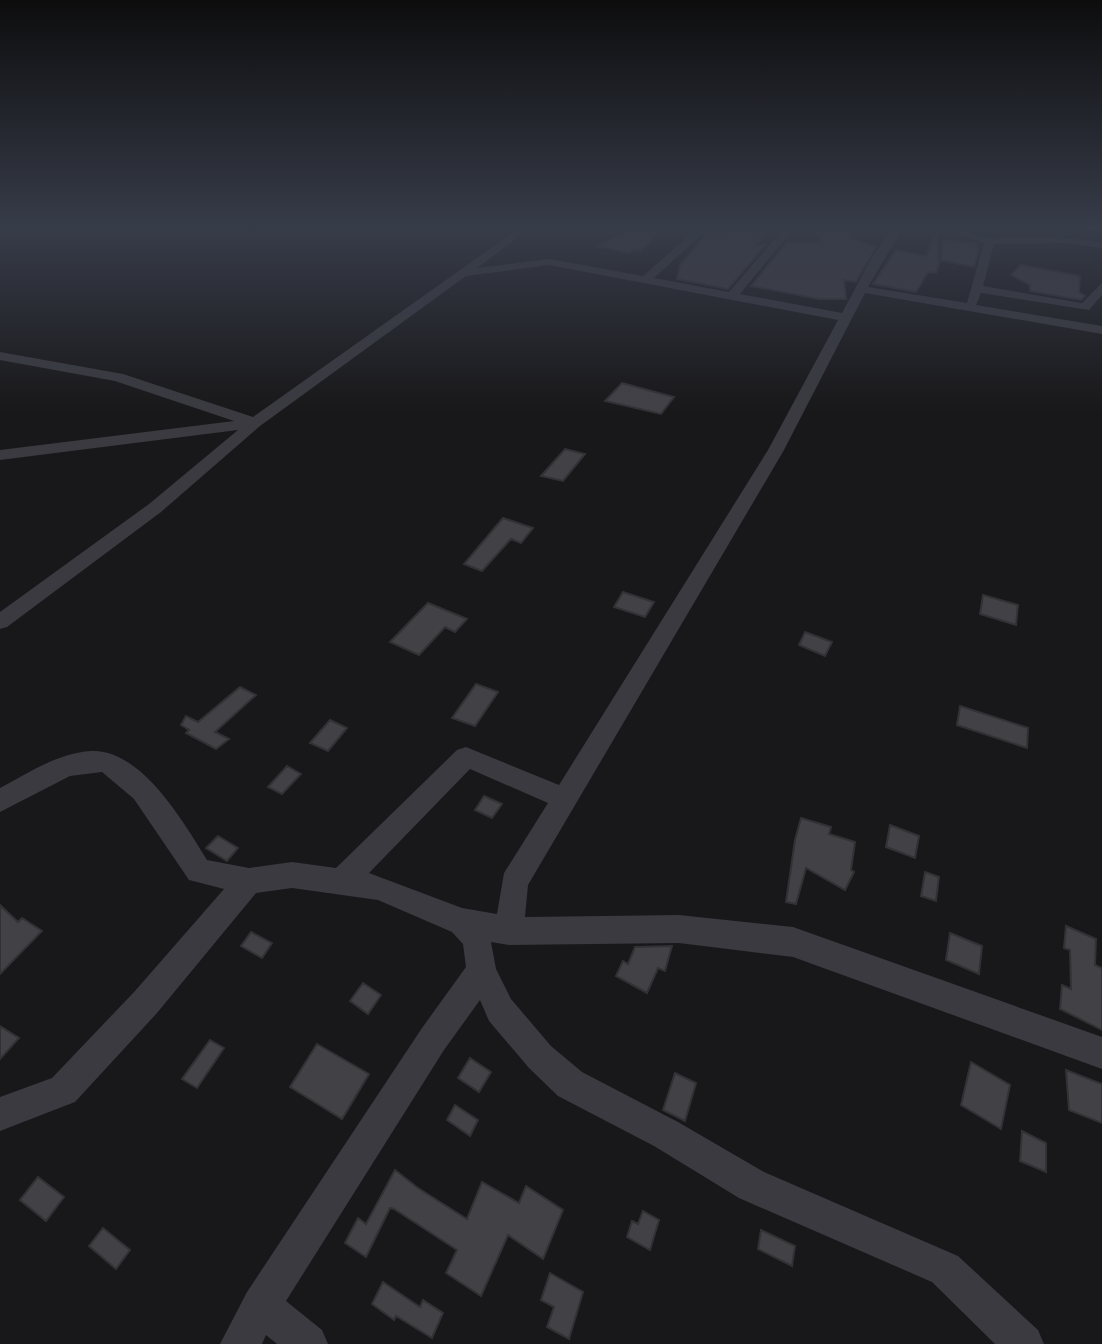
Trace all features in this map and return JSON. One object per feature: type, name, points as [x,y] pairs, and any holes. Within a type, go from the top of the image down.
[{"type":"street","points":[[0,622],[155,508],[255,423],[441,289]]},
{"type":"street","points":[[684,289],[846,318]]},
{"type":"street","points":[[731,298],[739,289]]},
{"type":"street","points":[[509,931],[514,882],[776,450],[861,289],[1102,330]]},
{"type":"street","points":[[971,307],[976,289],[1085,307],[1101,289]]},
{"type":"street","points":[[0,356],[118,377],[255,423]]},
{"type":"street","points":[[0,455],[255,423]]},
{"type":"street","points":[[342,881],[466,757],[564,798]]},
{"type":"street","points":[[0,801],[74,766],[104,762],[132,779],[155,804],[199,871],[249,881],[292,875],[379,887],[462,922],[509,931],[679,929],[793,942],[1102,1053]]},
{"type":"street","points":[[0,1114],[63,1090],[146,1002],[249,881]]},
{"type":"street","points":[[462,922],[476,938],[482,971],[500,1010],[540,1057],[570,1084],[666,1134],[752,1185],[945,1269],[1024,1344]]},
{"type":"street","points":[[240,1344],[261,1306],[433,1039],[482,971]]},
{"type":"street","points":[[261,1306],[308,1344]]},
{"type":"building","points":[[765,289],[845,289],[846,299],[819,299]]},
{"type":"building","points":[[1079,289],[1085,296],[1081,300],[1030,291]]},
{"type":"building","points":[[622,383],[674,397],[661,414],[605,401]]},
{"type":"building","points":[[565,449],[585,454],[563,481],[541,476]]},
{"type":"building","points":[[503,518],[533,528],[521,543],[511,539],[482,571],[464,564]]},
{"type":"building","points":[[623,592],[654,602],[645,617],[614,607]]},
{"type":"building","points":[[983,595],[1018,605],[1016,625],[980,614]]},
{"type":"building","points":[[428,603],[467,619],[455,632],[445,627],[419,655],[390,642]]},
{"type":"building","points":[[805,632],[832,642],[825,656],[799,645]]},
{"type":"building","points":[[476,684],[498,692],[475,726],[452,718]]},
{"type":"building","points":[[240,687],[256,695],[215,732],[229,739],[216,749],[186,733],[189,730],[181,725],[186,716],[198,722]]},
{"type":"building","points":[[960,706],[1028,728],[1027,748],[957,725]]},
{"type":"building","points":[[330,720],[347,728],[328,751],[310,743]]},
{"type":"building","points":[[287,766],[301,774],[282,794],[268,787]]},
{"type":"building","points":[[484,796],[502,804],[492,818],[475,810]]},
{"type":"building","points":[[801,818],[831,827],[829,834],[855,842],[851,870],[854,872],[845,890],[806,868],[796,904],[786,902]]},
{"type":"building","points":[[890,825],[919,836],[915,858],[886,847]]},
{"type":"building","points":[[218,836],[238,848],[227,861],[206,848]]},
{"type":"building","points":[[925,872],[939,877],[936,901],[921,896]]},
{"type":"building","points":[[0,905],[18,922],[22,918],[42,931],[0,974]]},
{"type":"building","points":[[1066,926],[1096,939],[1095,965],[1102,968],[1102,1030],[1060,1009],[1062,985],[1071,989],[1070,950],[1064,948]]},
{"type":"building","points":[[251,932],[272,943],[262,958],[241,946]]},
{"type":"building","points":[[950,933],[982,946],[979,974],[946,960]]},
{"type":"building","points":[[672,946],[665,971],[658,968],[647,993],[616,976],[623,961],[628,964],[635,947]]},
{"type":"building","points":[[363,983],[381,995],[368,1014],[350,1001]]},
{"type":"building","points":[[0,1026],[19,1038],[0,1059]]},
{"type":"building","points":[[210,1040],[224,1048],[197,1088],[182,1079]]},
{"type":"building","points":[[317,1044],[369,1074],[342,1119],[290,1087]]},
{"type":"building","points":[[470,1058],[491,1072],[479,1092],[458,1078]]},
{"type":"building","points":[[971,1062],[1010,1085],[1001,1129],[961,1105]]},
{"type":"building","points":[[1066,1070],[1102,1084],[1102,1123],[1069,1110]]},
{"type":"building","points":[[675,1073],[696,1083],[685,1121],[663,1110]]},
{"type":"building","points":[[455,1105],[478,1120],[470,1136],[447,1120]]},
{"type":"building","points":[[1022,1131],[1046,1143],[1046,1172],[1020,1161]]},
{"type":"building","points":[[395,1170],[467,1219],[482,1182],[519,1203],[526,1186],[563,1210],[543,1259],[508,1235],[481,1296],[446,1273],[457,1250],[390,1208],[366,1257],[345,1243],[358,1218],[366,1224]]},
{"type":"building","points":[[38,1177],[64,1197],[46,1221],[20,1200]]},
{"type":"building","points":[[643,1211],[659,1220],[650,1250],[627,1237],[632,1221],[638,1224]]},
{"type":"building","points":[[103,1228],[130,1250],[116,1269],[89,1246]]},
{"type":"building","points":[[761,1230],[795,1246],[792,1266],[758,1249]]},
{"type":"building","points":[[550,1273],[583,1292],[569,1339],[547,1327],[554,1307],[541,1300]]},
{"type":"building","points":[[383,1282],[420,1307],[423,1300],[443,1313],[432,1338],[396,1316],[394,1320],[372,1304]]}]
